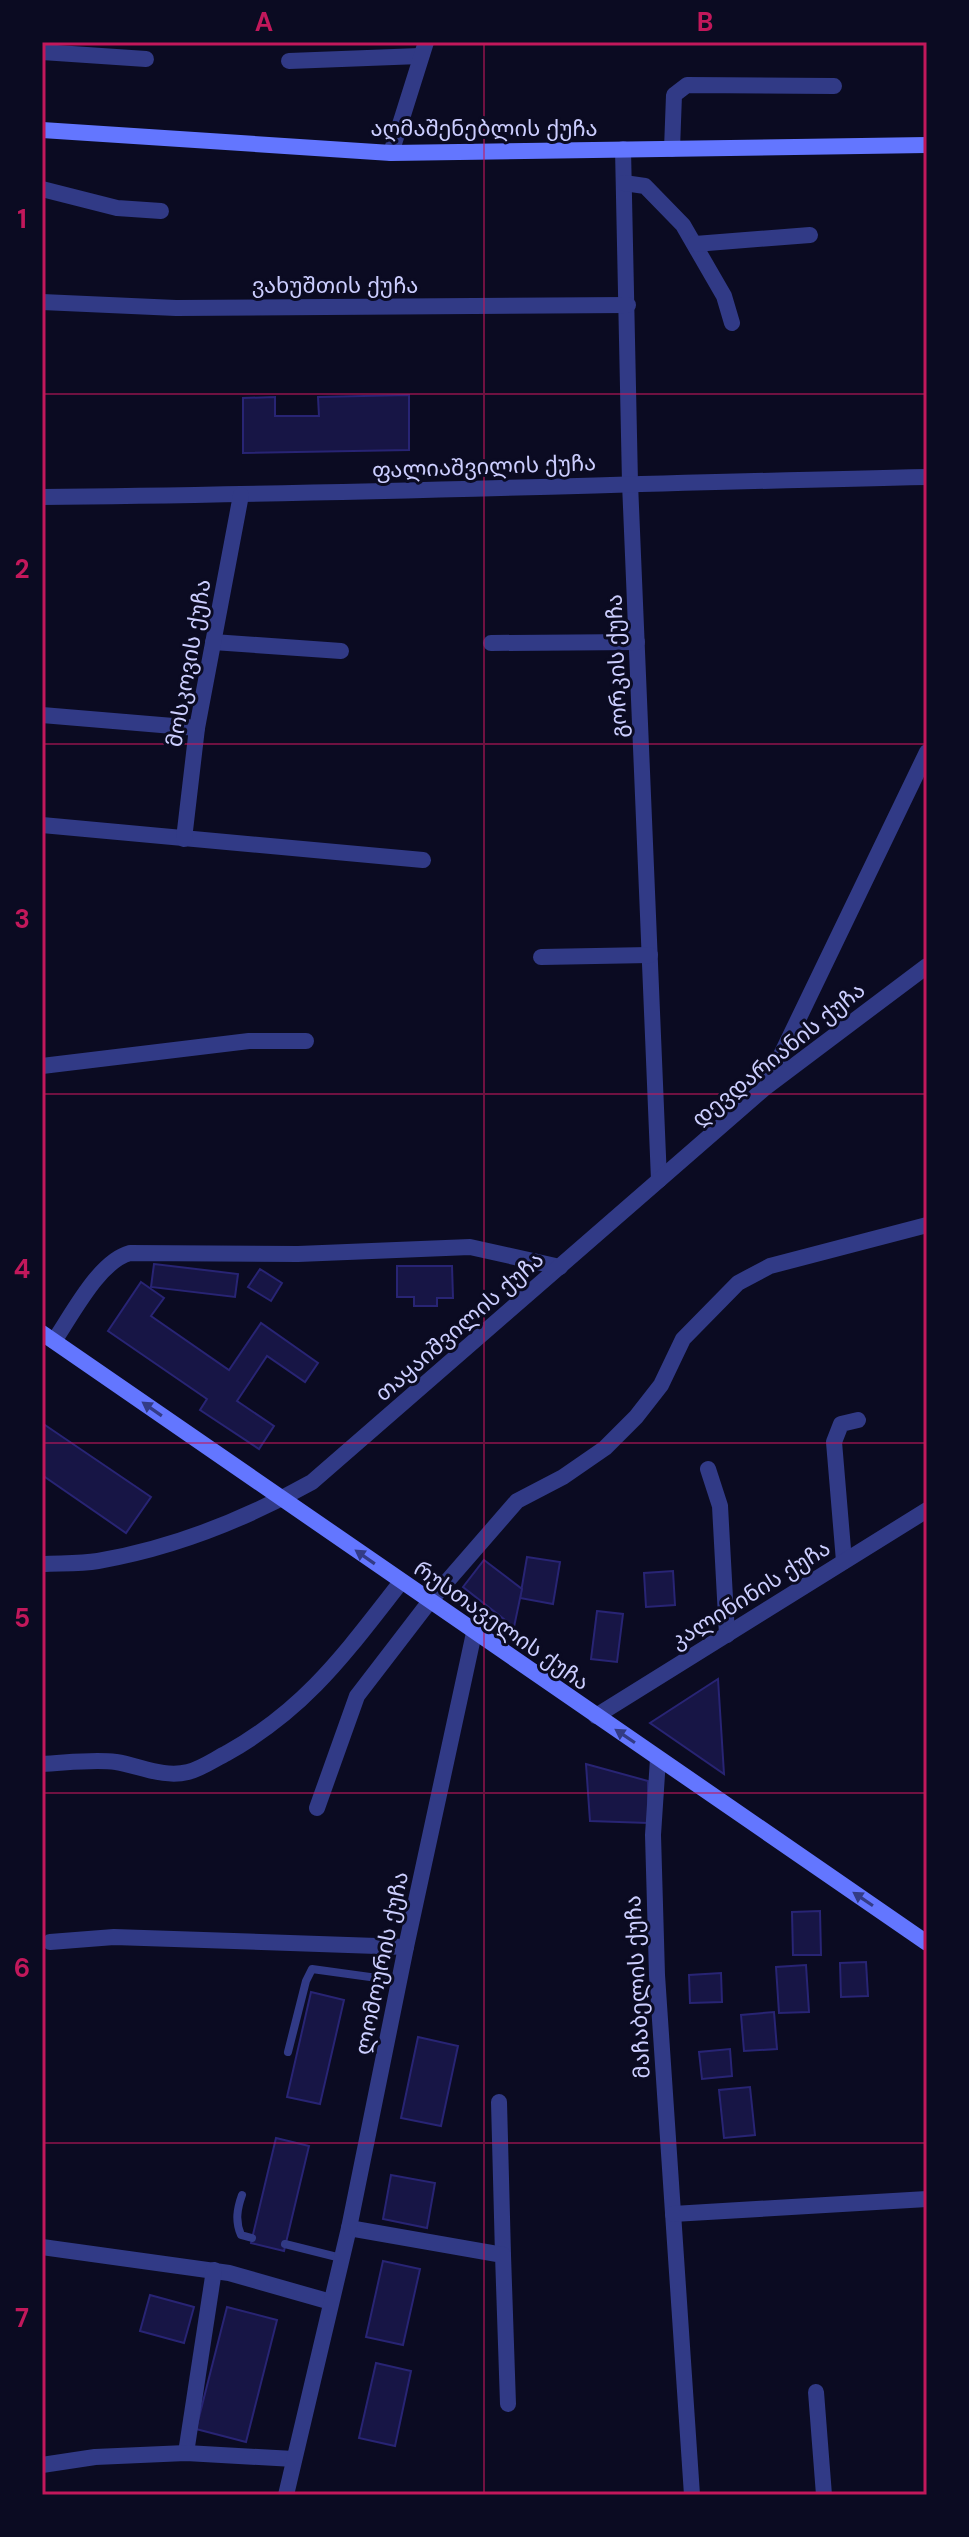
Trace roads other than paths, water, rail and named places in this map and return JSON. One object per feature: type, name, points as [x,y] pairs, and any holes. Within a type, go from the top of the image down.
[{"type":"main road","name":"აღმაშენებლის ქუჩა","points":[[42,130],[391,153],[927,145]]},
{"type":"main road","name":"რუსთაველის ქუჩა","points":[[48,1337],[927,1943]]},
{"type":"street","points":[[289,61],[423,49],[391,153]]},
{"type":"street","points":[[42,52],[146,59]]},
{"type":"street","points":[[672,149],[674,95],[687,85],[834,86]]},
{"type":"street","name":"გორკის ქუჩა","points":[[623,149],[630,483],[659,1180]]},
{"type":"street","points":[[624,183],[645,186],[683,225],[724,296],[732,323]]},
{"type":"street","points":[[42,189],[117,208],[161,211]]},
{"type":"street","points":[[695,244],[810,235]]},
{"type":"street","name":"ვახუშთის ქუჩა","points":[[42,302],[176,308],[628,305]]},
{"type":"street","name":"ფალიაშვილის ქუჩა","points":[[42,497],[241,495],[927,477]]},
{"type":"street","name":"მოსკოვის ქუჩა","points":[[184,839],[197,728],[241,495]]},
{"type":"street","points":[[213,642],[341,651]]},
{"type":"street","points":[[491,643],[637,642]]},
{"type":"street","points":[[42,715],[197,728]]},
{"type":"street","points":[[766,1087],[927,752]]},
{"type":"street","points":[[42,825],[423,860]]},
{"type":"street","points":[[541,957],[650,955]]},
{"type":"street","name":"დევდარიანის ქუჩა","points":[[659,1180],[766,1087],[927,966]]},
{"type":"street","points":[[42,1066],[249,1041],[306,1041]]},
{"type":"street","name":"თაყაიშვილის ქუჩა","points":[[42,1564],[95,1562],[180,1542],[282,1499],[312,1482],[659,1180]]},
{"type":"street","points":[[317,1808],[357,1696],[430,1601],[517,1501],[563,1477],[605,1448],[636,1417],[661,1385],[683,1339],[738,1283],[770,1266],[927,1225]]},
{"type":"street","name":"რუსთაველის ქუჩა","points":[[48,1337],[102,1272],[118,1256],[130,1253],[298,1254],[470,1247],[560,1267]]},
{"type":"street","points":[[844,1561],[834,1442],[841,1424],[858,1420]]},
{"type":"street","points":[[708,1469],[720,1506],[727,1635]]},
{"type":"street","name":"კალინინის ქუჩა","points":[[596,1716],[927,1510]]},
{"type":"street","points":[[42,1764],[114,1762],[167,1774],[191,1772],[205,1765],[269,1726],[303,1699],[333,1669],[401,1582]]},
{"type":"street","name":"ლომოურის ქუჩა","points":[[286,2495],[349,2228],[474,1633]]},
{"type":"street","name":"მაჩაბელის ქუჩა","points":[[658,1759],[653,1835],[657,1975],[692,2495]]},
{"type":"street","points":[[50,1942],[114,1937],[406,1947]]},
{"type":"street","points":[[499,2102],[508,2404]]},
{"type":"street","points":[[673,2214],[927,2199]]},
{"type":"street","points":[[349,2228],[503,2255]]},
{"type":"street","points":[[42,2247],[214,2270],[331,2302]]},
{"type":"street","points":[[186,2453],[214,2270]]},
{"type":"street","points":[[816,2392],[824,2495]]},
{"type":"street","points":[[42,2465],[95,2457],[186,2453],[294,2459]]},
{"type":"lane","points":[[288,2052],[306,1981],[312,1969],[399,1981]]},
{"type":"lane","points":[[242,2195],[237,2209],[237,2226],[241,2235],[252,2238]]},
{"type":"lane","points":[[285,2244],[342,2258]]}]
